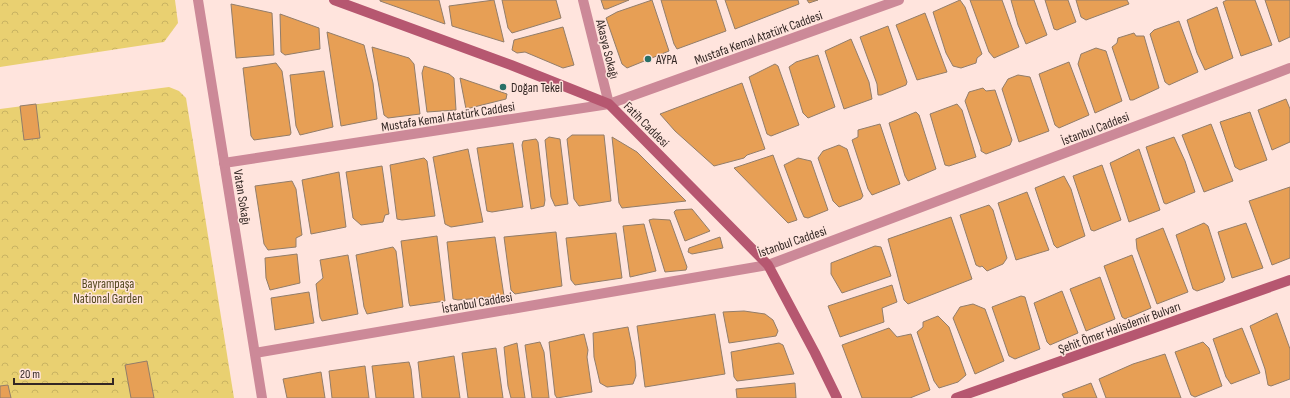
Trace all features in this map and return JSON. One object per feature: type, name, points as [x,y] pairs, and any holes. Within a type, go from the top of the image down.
[{"type":"street","name":"Vatan Sokağı","points":[[198,0],[262,398]]},
{"type":"street","name":"Fatih Caddesi","points":[[334,0],[511,65],[609,104],[768,265],[837,398]]},
{"type":"street","name":"Akasya Sokağı","points":[[583,0],[609,104]]},
{"type":"street","name":"Mustafa Kemal Atatürk Caddesi","points":[[224,163],[609,104],[899,0]]},
{"type":"street","name":"İstanbul Caddesi","points":[[255,353],[768,265],[1290,68]]},
{"type":"street","name":"Şehit Ömer Halisdemir Bulvarı","points":[[956,398],[1290,280]]},
{"type":"green space","points":[[0,0],[175,0],[178,23],[164,42],[0,67]]},
{"type":"green space","name":"Bayrampaşa National Garden","points":[[169,87],[179,91],[186,98],[234,398],[0,398],[0,109]]},
{"type":"building","points":[[439,0],[445,24],[380,1]]},
{"type":"building","points":[[494,0],[504,42],[452,26],[449,6]]},
{"type":"building","points":[[502,0],[556,0],[561,18],[512,33],[508,28]]},
{"type":"building","points":[[601,0],[629,0],[604,9]]},
{"type":"building","points":[[652,0],[669,51],[627,68],[622,64],[606,18],[617,12]]},
{"type":"building","points":[[661,0],[716,0],[726,31],[677,49],[674,44]]},
{"type":"building","points":[[725,0],[798,0],[799,4],[735,29]]},
{"type":"building","points":[[807,0],[818,0],[809,3]]},
{"type":"building","points":[[960,0],[965,7],[982,54],[977,58],[976,63],[961,68],[953,66],[946,53],[933,12]]},
{"type":"building","points":[[970,0],[1002,0],[1019,47],[994,58],[989,52]]},
{"type":"building","points":[[1011,0],[1034,0],[1047,35],[1026,44],[1018,25]]},
{"type":"building","points":[[1045,0],[1068,0],[1076,22],[1057,30],[1054,29]]},
{"type":"building","points":[[1076,0],[1127,0],[1129,4],[1086,20],[1081,17]]},
{"type":"building","points":[[1227,0],[1255,0],[1272,45],[1241,56],[1223,2]]},
{"type":"building","points":[[1265,0],[1290,0],[1290,37],[1279,42]]},
{"type":"building","points":[[231,4],[272,13],[274,55],[236,58]]},
{"type":"building","points":[[1217,7],[1233,58],[1205,70],[1197,53],[1187,20]]},
{"type":"building","points":[[925,13],[947,72],[917,80],[896,25]]},
{"type":"building","points":[[280,14],[319,28],[320,49],[285,55],[281,52]]},
{"type":"building","points":[[1179,21],[1198,72],[1169,85],[1165,82],[1150,34],[1154,30]]},
{"type":"building","points":[[888,26],[907,82],[906,85],[878,95],[877,84],[860,37]]},
{"type":"building","points":[[563,27],[574,65],[563,68],[525,52],[517,53],[512,50],[514,40]]},
{"type":"building","points":[[327,32],[364,45],[373,83],[377,119],[341,126]]},
{"type":"building","points":[[1134,33],[1136,36],[1144,36],[1159,88],[1130,100],[1112,47],[1117,43],[1118,38]]},
{"type":"building","points":[[851,39],[869,82],[872,99],[844,109],[825,51]]},
{"type":"building","points":[[372,47],[409,58],[414,64],[420,114],[388,118],[384,115]]},
{"type":"building","points":[[1096,48],[1106,51],[1122,101],[1095,113],[1078,64],[1081,54]]},
{"type":"building","points":[[818,55],[835,107],[808,118],[803,113],[789,67],[796,62]]},
{"type":"building","points":[[1069,62],[1089,115],[1059,128],[1055,125],[1039,74]]},
{"type":"building","points":[[276,63],[282,71],[291,133],[290,135],[254,140],[251,136],[243,68]]},
{"type":"building","points":[[775,64],[778,66],[799,125],[771,136],[767,134],[749,77]]},
{"type":"building","points":[[424,66],[449,74],[454,78],[456,110],[427,112],[422,73]]},
{"type":"building","points":[[324,71],[333,127],[300,135],[296,126],[290,75]]},
{"type":"building","points":[[1018,75],[1030,77],[1049,131],[1019,142],[1002,89],[1008,79]]},
{"type":"building","points":[[460,78],[507,94],[506,99],[466,109]]},
{"type":"building","points":[[742,83],[765,149],[747,155],[744,158],[714,166],[675,131],[660,114]]},
{"type":"building","points":[[983,88],[986,91],[995,90],[1012,140],[1010,145],[986,154],[981,151],[965,101],[969,92]]},
{"type":"building","points":[[1286,99],[1290,109],[1290,142],[1272,150],[1258,110]]},
{"type":"building","points":[[36,104],[40,138],[24,140],[20,106]]},
{"type":"building","points":[[957,104],[962,110],[976,157],[949,166],[945,165],[930,114]]},
{"type":"building","points":[[916,112],[919,115],[936,169],[908,181],[905,176],[889,123]]},
{"type":"building","points":[[1250,112],[1267,160],[1240,170],[1235,167],[1220,122]]},
{"type":"building","points":[[880,124],[900,184],[872,195],[868,189],[852,140],[858,137],[858,130]]},
{"type":"building","points":[[1211,124],[1233,181],[1204,192],[1182,135]]},
{"type":"building","points":[[572,135],[604,135],[611,201],[579,206],[574,199],[567,139]]},
{"type":"building","points":[[549,137],[560,139],[568,204],[555,206],[551,197],[545,140]]},
{"type":"building","points":[[612,137],[637,152],[686,201],[622,208],[619,203]]},
{"type":"building","points":[[1174,137],[1185,161],[1195,192],[1166,204],[1164,203],[1146,147]]},
{"type":"building","points":[[536,139],[538,142],[545,200],[544,206],[531,209],[522,145],[523,141]]},
{"type":"building","points":[[513,143],[523,207],[492,212],[487,211],[477,148]]},
{"type":"building","points":[[839,145],[847,149],[863,196],[861,199],[839,207],[833,201],[818,158],[823,151]]},
{"type":"building","points":[[468,149],[483,222],[451,227],[445,224],[433,157]]},
{"type":"building","points":[[1139,149],[1160,210],[1129,222],[1110,163]]},
{"type":"building","points":[[773,155],[797,220],[788,223],[734,168]]},
{"type":"building","points":[[424,158],[427,161],[435,216],[402,220],[397,219],[390,165]]},
{"type":"building","points":[[798,158],[811,161],[828,210],[808,218],[804,217],[784,165]]},
{"type":"building","points":[[1102,165],[1121,220],[1094,231],[1091,230],[1073,176]]},
{"type":"building","points":[[382,166],[389,214],[385,215],[383,222],[361,225],[353,218],[346,172]]},
{"type":"building","points":[[339,172],[346,227],[311,234],[302,180]]},
{"type":"building","points":[[1064,176],[1071,189],[1085,236],[1057,248],[1054,245],[1035,188]]},
{"type":"building","points":[[292,181],[296,189],[302,235],[296,238],[296,247],[268,250],[264,244],[255,186]]},
{"type":"building","points":[[1290,187],[1290,258],[1272,265],[1249,201]]},
{"type":"building","points":[[1027,192],[1049,250],[1016,260],[998,203]]},
{"type":"building","points":[[989,205],[993,210],[1007,258],[1003,264],[987,271],[982,266],[980,267],[976,265],[960,215]]},
{"type":"building","points":[[692,209],[710,231],[685,241],[674,212],[676,210]]},
{"type":"building","points":[[951,217],[972,279],[908,304],[904,300],[888,239]]},
{"type":"building","points":[[649,220],[670,220],[687,267],[686,270],[665,272]]},
{"type":"building","points":[[1204,223],[1208,226],[1225,279],[1223,282],[1197,291],[1193,289],[1176,235]]},
{"type":"building","points":[[1246,223],[1263,268],[1232,278],[1218,232]]},
{"type":"building","points":[[644,224],[656,271],[630,277],[623,226]]},
{"type":"building","points":[[1163,228],[1188,292],[1157,304],[1137,249],[1136,239]]},
{"type":"building","points":[[556,232],[562,286],[515,294],[511,290],[504,237]]},
{"type":"building","points":[[616,233],[622,278],[575,285],[571,280],[566,238]]},
{"type":"building","points":[[437,236],[445,301],[410,306],[401,241]]},
{"type":"building","points":[[495,237],[504,296],[458,300],[453,299],[447,242]]},
{"type":"building","points":[[720,237],[723,248],[692,254],[688,252],[689,248]]},
{"type":"building","points":[[875,246],[881,247],[891,276],[842,293],[831,274],[831,263]]},
{"type":"building","points":[[393,247],[396,251],[403,307],[367,314],[364,307],[356,255]]},
{"type":"building","points":[[297,254],[300,283],[270,290],[266,278],[265,258]]},
{"type":"building","points":[[348,255],[358,314],[322,321],[320,317],[316,284],[323,278],[320,260]]},
{"type":"building","points":[[1132,255],[1151,308],[1125,319],[1122,317],[1104,266]]},
{"type":"building","points":[[1100,277],[1115,319],[1086,331],[1070,289]]},
{"type":"building","points":[[892,285],[897,302],[882,308],[884,322],[840,337],[828,306]]},
{"type":"building","points":[[1062,291],[1078,333],[1050,345],[1047,342],[1034,303]]},
{"type":"building","points":[[309,292],[314,323],[275,330],[271,298]]},
{"type":"building","points":[[1021,296],[1025,297],[1040,349],[1015,359],[1009,356],[992,307]]},
{"type":"building","points":[[973,304],[985,309],[1004,361],[975,374],[953,318],[960,307]]},
{"type":"building","points":[[744,311],[765,314],[773,320],[778,331],[776,336],[729,343],[723,312]]},
{"type":"building","points":[[1277,313],[1290,349],[1290,379],[1271,386],[1268,385],[1265,369],[1250,326]]},
{"type":"building","points":[[715,314],[725,374],[645,387],[637,326]]},
{"type":"building","points":[[938,316],[949,327],[966,375],[958,382],[939,388],[934,381],[917,332],[923,327],[923,322]]},
{"type":"building","points":[[628,327],[635,361],[636,376],[633,384],[607,387],[600,383],[594,357],[593,333]]},
{"type":"building","points":[[889,328],[897,337],[911,334],[930,390],[910,398],[862,398],[842,345]]},
{"type":"building","points":[[1242,328],[1260,373],[1231,384],[1226,377],[1213,339]]},
{"type":"building","points":[[584,334],[588,350],[587,357],[592,392],[557,398],[555,395],[549,342]]},
{"type":"building","points":[[540,342],[544,352],[549,398],[532,398],[525,345]]},
{"type":"building","points":[[1203,342],[1209,348],[1222,386],[1195,397],[1191,395],[1175,352]]},
{"type":"building","points":[[517,343],[525,398],[511,398],[508,386],[504,347]]},
{"type":"building","points":[[779,343],[783,345],[794,374],[737,381],[734,377],[731,352]]},
{"type":"building","points":[[496,348],[503,398],[468,398],[462,353]]},
{"type":"building","points":[[1165,354],[1181,398],[1106,398],[1099,379],[1133,364]]},
{"type":"building","points":[[454,356],[460,398],[422,398],[418,362]]},
{"type":"building","points":[[147,361],[154,398],[131,398],[125,365]]},
{"type":"building","points":[[409,362],[414,398],[376,398],[372,366]]},
{"type":"building","points":[[365,366],[369,398],[332,398],[329,371]]},
{"type":"building","points":[[321,372],[325,398],[287,398],[283,379]]},
{"type":"building","points":[[795,383],[796,398],[737,398],[736,389]]},
{"type":"building","points":[[1091,383],[1097,398],[1064,398],[1062,394]]},
{"type":"building","points":[[8,385],[11,398],[0,398],[0,386]]},
{"type":"place","name":"AYPA","points":[[648,59]]},
{"type":"place","name":"Doğan Tekel","points":[[503,87]]}]
